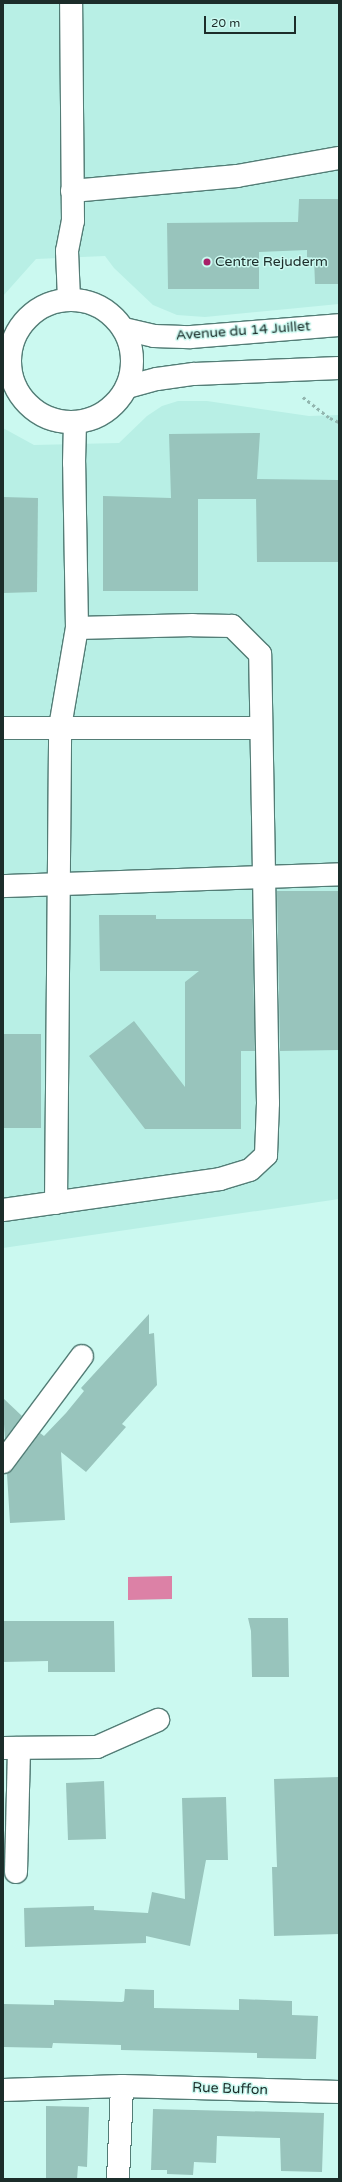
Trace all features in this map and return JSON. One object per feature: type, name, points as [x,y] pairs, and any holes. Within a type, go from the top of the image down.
[{"type":"street","points":[[69,299],[67,251],[72,221],[71,3]]},
{"type":"street","points":[[72,192],[237,176],[339,158]]},
{"type":"street","points":[[69,299],[86,300],[101,306],[114,317],[124,329],[132,348],[132,368],[127,387],[114,405],[96,417],[75,422],[57,421],[41,415],[27,404],[16,390],[7,374],[12,342],[18,329],[28,317],[40,307],[54,301],[69,299]]},
{"type":"street","name":"Avenue du 14 Juillet","points":[[124,329],[154,336],[191,337],[339,325]]},
{"type":"street","points":[[127,387],[157,378],[194,374],[339,368]]},
{"type":"street","points":[[56,1202],[57,885],[60,727],[77,628],[74,463],[75,422]]},
{"type":"street","points":[[3,1210],[220,1179],[250,1170],[266,1155],[268,1103],[260,728],[260,654],[232,626],[192,625],[77,628]]},
{"type":"street","points":[[3,728],[260,728]]},
{"type":"street","points":[[3,886],[339,874]]},
{"type":"street","points":[[3,1462],[82,1356]]},
{"type":"street","points":[[16,1872],[11,1748],[97,1747],[158,1720]]},
{"type":"street","points":[[118,2179],[122,2086]]},
{"type":"street","name":"Rue Buffon","points":[[3,2090],[122,2086],[339,2092]]},
{"type":"shaded area","points":[[3,3],[339,3],[339,304],[205,317],[177,315],[153,305],[114,268],[105,256],[36,259],[3,296]]},
{"type":"shaded area","points":[[178,401],[207,401],[309,416],[339,415],[339,1199],[3,1248],[3,428],[34,445],[119,443],[147,416],[162,406]]},
{"type":"shaded area","points":[[172,1576],[172,1599],[128,1600],[128,1577]]},
{"type":"building","points":[[299,199],[339,199],[339,284],[315,284],[314,258],[307,257],[307,250],[259,252],[259,289],[168,289],[167,223],[298,222]]},
{"type":"building","points":[[260,433],[257,479],[339,480],[339,562],[257,562],[256,496],[256,499],[198,499],[198,591],[103,591],[103,496],[171,498],[169,434]]},
{"type":"building","points":[[3,497],[38,498],[37,592],[3,593]]},
{"type":"building","points":[[277,891],[339,891],[339,1050],[280,1051]]},
{"type":"building","points":[[99,915],[156,915],[156,919],[252,919],[255,1051],[241,1051],[241,1129],[145,1129],[89,1056],[134,1021],[185,1087],[185,982],[199,971],[100,971]]},
{"type":"building","points":[[3,1034],[41,1034],[41,1128],[3,1128]]},
{"type":"building","points":[[149,1314],[149,1334],[154,1333],[157,1385],[122,1424],[126,1427],[86,1472],[61,1452],[65,1520],[10,1523],[7,1474],[13,1469],[40,1433],[44,1436],[66,1413],[84,1391],[81,1388]]},
{"type":"building","points":[[3,1398],[22,1416],[5,1439],[3,1409]]},
{"type":"building","points":[[248,1618],[288,1618],[289,1677],[252,1677],[251,1631]]},
{"type":"building","points":[[3,1621],[114,1621],[115,1672],[48,1672],[48,1661],[3,1662]]},
{"type":"building","points":[[339,1777],[339,1934],[274,1936],[272,1867],[277,1867],[274,1779]]},
{"type":"building","points":[[104,1781],[106,1839],[68,1840],[66,1783]]},
{"type":"building","points":[[226,1797],[228,1860],[206,1860],[190,1946],[146,1936],[146,1943],[25,1947],[24,1908],[94,1906],[94,1910],[148,1913],[152,1892],[185,1899],[182,1798]]},
{"type":"building","points":[[125,1989],[154,1990],[154,2008],[239,2010],[239,1999],[292,2001],[292,2015],[318,2016],[316,2059],[257,2058],[257,2053],[121,2050],[121,2045],[53,2043],[52,2048],[3,2047],[3,2004],[54,2005],[54,2000],[122,2002],[124,2001]]},
{"type":"building","points":[[46,2106],[89,2107],[87,2167],[78,2166],[77,2179],[46,2179]]},
{"type":"building","points":[[153,2109],[324,2113],[322,2172],[281,2171],[280,2138],[217,2136],[216,2163],[194,2162],[193,2175],[167,2174],[167,2170],[151,2170]]},
{"type":"place","name":"Centre Rejuderm","points":[[207,262]]}]
